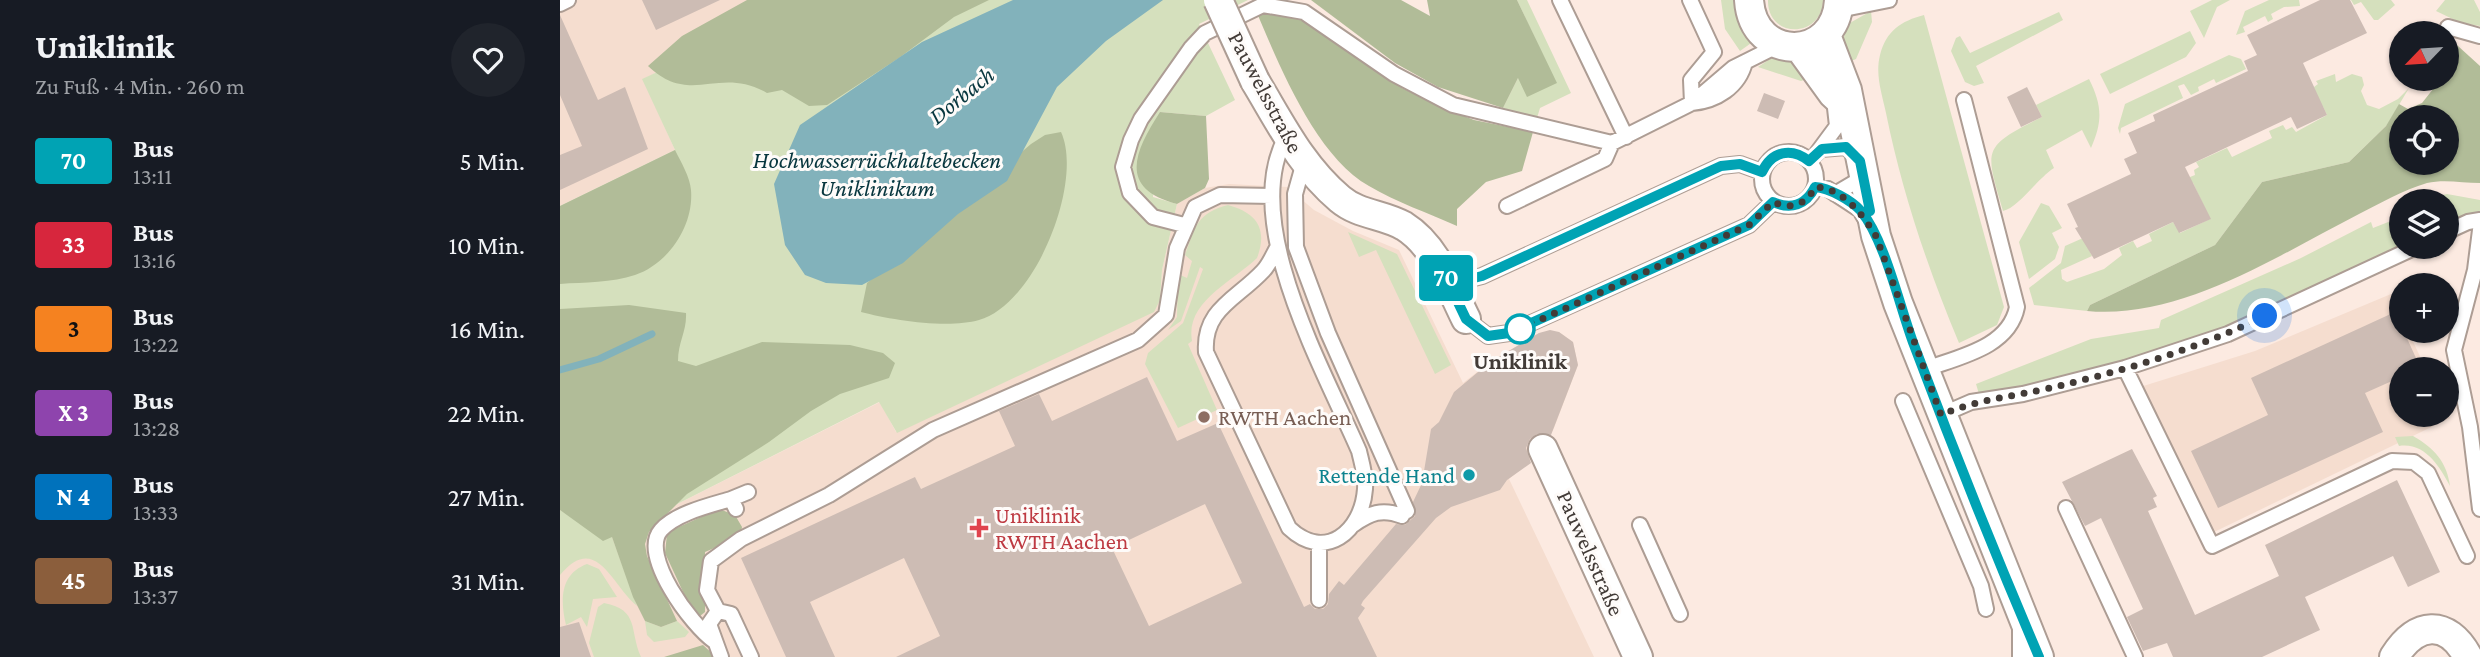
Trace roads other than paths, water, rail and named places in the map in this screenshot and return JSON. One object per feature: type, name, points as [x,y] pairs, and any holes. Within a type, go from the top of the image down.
[{"type":"street","name":"Pauwelsstraße","points":[[1218,0],[1255,81],[1286,137],[1304,162],[1342,201],[1361,212],[1402,225],[1409,231],[1443,271],[1466,319]]},
{"type":"street","points":[[1749,0],[1756,26],[1766,38],[1789,46],[1813,43],[1834,15]]},
{"type":"street","points":[[1834,15],[1847,90],[1841,101]]},
{"type":"street","points":[[1789,46],[1841,101],[1860,161],[1876,236],[1923,370],[2021,613],[2022,656]]},
{"type":"street","name":"Pauwelsstraße","points":[[1543,449],[1638,657]]},
{"type":"street","points":[[2394,657],[2405,639],[2420,629],[2441,631],[2458,639],[2468,657]]},
{"type":"lane","points":[[560,4],[568,0]]},
{"type":"lane","points":[[1560,0],[1626,137]]},
{"type":"lane","points":[[1690,0],[1714,52],[1691,80],[1692,103]]},
{"type":"lane","points":[[1834,15],[1889,0]]},
{"type":"lane","points":[[1184,225],[1153,217],[1130,193],[1123,167],[1131,140],[1141,119],[1191,47],[1205,33],[1264,5],[1304,12],[1394,74],[1452,105],[1612,143],[1692,103],[1722,75],[1745,62],[1789,46]]},
{"type":"lane","points":[[2459,30],[2480,36]]},
{"type":"lane","points":[[1923,370],[1985,346],[2006,333],[2014,321],[2017,307],[1964,100]]},
{"type":"lane","points":[[1809,161],[1822,149],[1837,126],[1841,101]]},
{"type":"lane","points":[[1286,137],[1273,171],[1272,196],[1277,248],[1289,288],[1362,463],[1365,491],[1362,508],[1352,526]]},
{"type":"lane","points":[[1507,206],[1605,159],[1612,143]]},
{"type":"lane","points":[[1822,149],[1846,147],[1860,161],[1857,181],[1835,194]]},
{"type":"lane","points":[[1782,152],[1801,155],[1809,161],[1816,178],[1811,195],[1798,205],[1773,202],[1763,189],[1762,172],[1773,156],[1782,152]]},
{"type":"lane","points":[[1277,248],[1264,270],[1219,310],[1205,333],[1206,352],[1289,528],[1300,539],[1319,544],[1335,540],[1365,516],[1382,511],[1405,514],[1328,333],[1296,247],[1295,194],[1304,162]]},
{"type":"lane","points":[[1443,271],[1470,279],[1482,276],[1721,166],[1740,164],[1762,172]]},
{"type":"lane","points":[[1815,187],[1826,188],[1860,210],[1876,236]]},
{"type":"lane","points":[[751,657],[731,614],[718,611],[707,590],[711,561],[741,539],[829,495],[933,430],[1138,340],[1157,326],[1166,315],[1173,267],[1184,225],[1195,207],[1207,199],[1232,194],[1272,196]]},
{"type":"lane","points":[[1466,319],[1488,336],[1509,333],[1749,225],[1773,202]]},
{"type":"lane","points":[[2459,226],[2480,220]]},
{"type":"lane","points":[[2480,230],[2475,270],[2454,350],[2470,427],[2480,509]]},
{"type":"lane","points":[[1941,415],[1970,402],[2033,392],[2125,368],[2228,334],[2390,259]]},
{"type":"lane","points":[[2125,368],[2212,546],[2392,461],[2414,462],[2428,473],[2467,556]]},
{"type":"lane","points":[[1903,401],[1973,564],[1986,610]]},
{"type":"lane","points":[[714,641],[687,616],[675,595],[656,555],[656,538],[663,527],[708,505],[734,504],[748,492]]},
{"type":"lane","points":[[2066,508],[2135,657]]},
{"type":"lane","points":[[1640,525],[1680,614]]},
{"type":"lane","points":[[1319,544],[1319,600]]},
{"type":"lane","points":[[718,611],[709,624],[721,657]]},
{"type":"water","name":"Hochwasserrückhaltebecken Uniklinikum","points":[[1013,0],[1163,0],[1106,41],[1057,87],[1007,181],[958,214],[903,263],[862,285],[826,283],[805,275],[785,245],[774,184],[800,125],[922,42]]},
{"type":"waterway","name":"Dorbach","points":[[560,370],[599,359],[652,334]]},
{"type":"place","name":"Uniklinik","points":[[1520,329]]},
{"type":"place","name":"RWTH Aachen","points":[[1204,417]]},
{"type":"place","name":"Rettende Hand","points":[[1469,475]]},
{"type":"place","name":"Uniklinik RWTH Aachen","points":[[979,528]]}]
